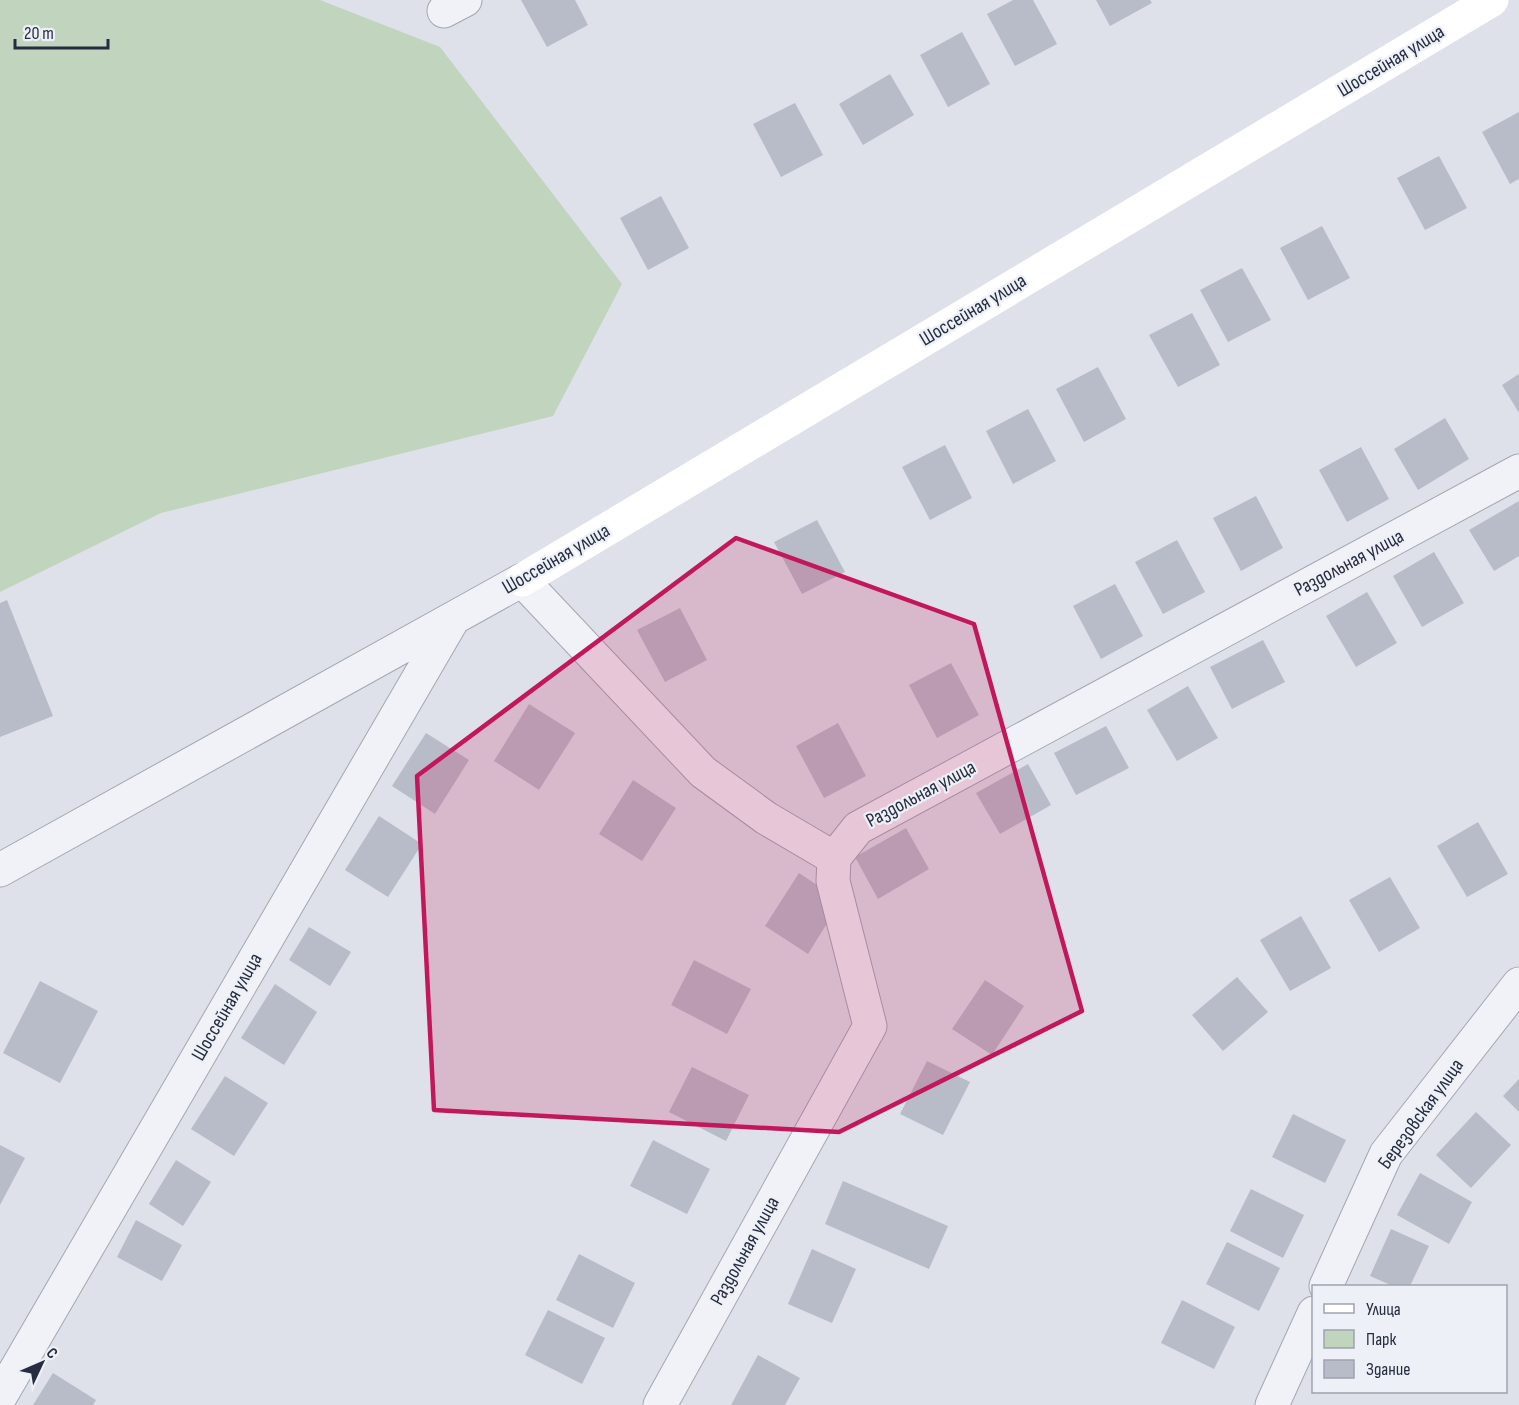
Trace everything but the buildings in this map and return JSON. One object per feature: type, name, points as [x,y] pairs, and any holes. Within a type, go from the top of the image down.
[{"type":"street","name":"Шоссейная улица","points":[[0,870],[522,580],[1492,0]]},
{"type":"street","name":"Раздольная улица","points":[[660,1405],[870,1026],[834,881],[834,858],[858,828],[1519,471]]},
{"type":"street","points":[[522,580],[703,772],[766,818],[834,858]]},
{"type":"street","name":"Шоссейная улица","points":[[0,1397],[454,618]]},
{"type":"street","name":"Березовская улица","points":[[1327,1285],[1386,1154],[1519,984]]},
{"type":"street","points":[[1272,1405],[1312,1317]]},
{"type":"highlighted area","points":[[736,538],[974,624],[1082,1011],[839,1132],[434,1110],[417,776]]},
{"type":"green space","points":[[0,0],[320,0],[440,47],[622,284],[553,416],[161,513],[0,592]]}]
